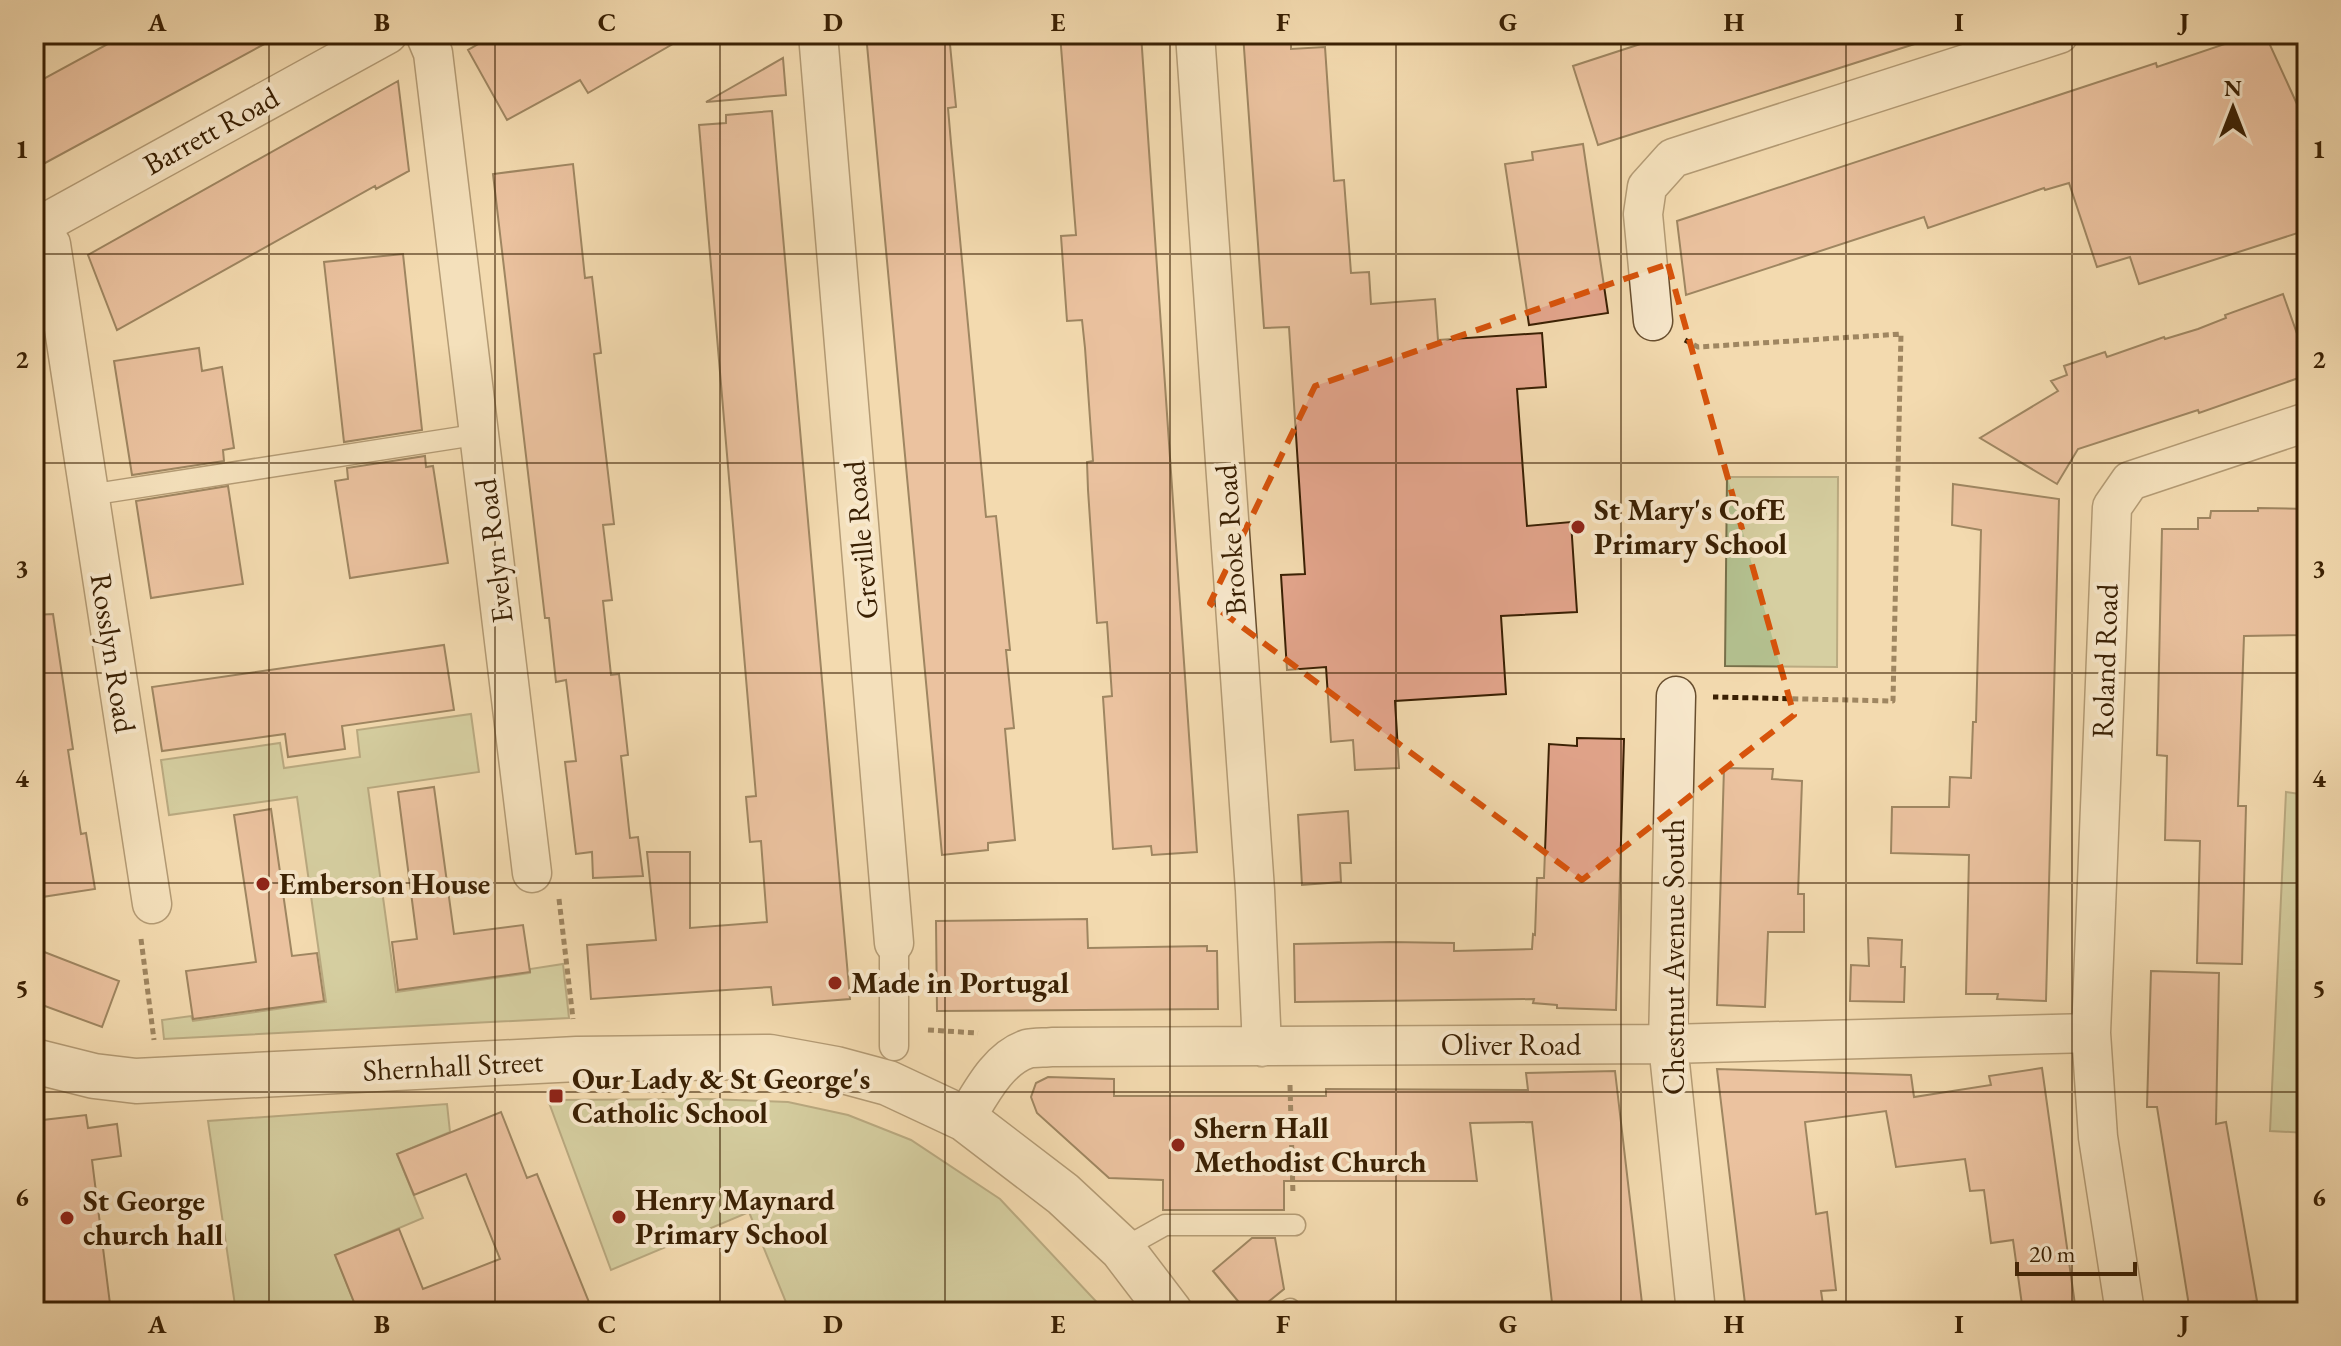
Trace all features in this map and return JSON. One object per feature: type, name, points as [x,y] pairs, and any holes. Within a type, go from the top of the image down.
[{"type":"street","name":"Barrett Road","points":[[36,228],[388,34]]},
{"type":"street","name":"Evelyn Road","points":[[425,34],[433,53],[532,873]]},
{"type":"street","name":"Greville Road","points":[[818,34],[894,943],[895,1036]]},
{"type":"street","name":"Brooke Road","points":[[1195,34],[1254,875],[1276,1047]]},
{"type":"street","points":[[1653,321],[1643,214],[1647,187],[1673,158],[2059,34]]},
{"type":"street","name":"Rosslyn Road","points":[[36,228],[51,244],[152,904]]},
{"type":"street","name":"Roland Road","points":[[2125,1312],[2098,1137],[2091,1033],[2112,507],[2130,481],[2307,422]]},
{"type":"street","name":"Chestnut Avenue South","points":[[1676,696],[1668,1044],[1696,1312]]},
{"type":"street","name":"Oliver Road","points":[[965,1119],[987,1083],[1008,1061],[1027,1050],[1052,1047],[1668,1044],[2091,1033]]},
{"type":"street","name":"Shernhall Street","points":[[34,1061],[94,1076],[159,1081],[577,1059],[770,1057],[836,1069],[888,1083],[965,1119],[1063,1194],[1122,1249],[1170,1312]]},
{"type":"lane","points":[[89,495],[481,434]]},
{"type":"lane","points":[[1122,1249],[1165,1225],[1295,1225]]},
{"type":"path","points":[[1698,347],[1901,334],[1893,701],[1748,697]]},
{"type":"path","points":[[532,873],[561,901],[577,1059]]},
{"type":"path","points":[[152,904],[140,930],[159,1081]]},
{"type":"path","points":[[895,1036],[983,1033]]},
{"type":"path","points":[[1276,1047],[1293,1204]]},
{"type":"highlighted area","points":[[1668,264],[1794,715],[1582,880],[1210,603],[1315,386]]},
{"type":"green space","points":[[1727,477],[1838,477],[1837,667],[1725,666]]},
{"type":"green space","points":[[471,714],[479,772],[368,788],[396,992],[530,973],[530,969],[563,964],[569,1018],[164,1039],[162,1020],[191,1016],[193,1021],[326,1002],[297,797],[169,815],[161,760],[280,743],[284,768],[360,757],[357,730]]},
{"type":"green space","points":[[2286,792],[2307,795],[2307,1133],[2270,1131]]},
{"type":"green space","points":[[548,1100],[788,1102],[848,1115],[911,1140],[1000,1199],[1106,1312],[790,1312],[749,1212],[611,1270]]},
{"type":"green space","points":[[447,1104],[450,1132],[397,1154],[423,1218],[335,1255],[358,1312],[236,1312],[208,1121]]},
{"type":"building","points":[[126,34],[283,34],[34,169],[34,84]]},
{"type":"building","points":[[496,34],[690,34],[588,93],[580,80],[507,120],[468,50]]},
{"type":"building","points":[[866,34],[949,34],[956,107],[948,108],[986,517],[996,516],[1010,650],[1006,650],[1014,728],[1005,729],[1015,840],[988,843],[988,850],[942,855]]},
{"type":"building","points":[[1060,34],[1141,34],[1197,852],[1152,855],[1151,846],[1113,849],[1103,697],[1112,696],[1107,622],[1097,623],[1088,490],[1087,462],[1093,461],[1085,348],[1082,320],[1067,321],[1061,236],[1076,235]]},
{"type":"building","points":[[1243,34],[1291,34],[1291,49],[1325,47],[1334,181],[1344,180],[1351,273],[1369,272],[1371,304],[1435,299],[1438,340],[1542,333],[1546,387],[1517,389],[1527,526],[1571,522],[1577,612],[1501,616],[1506,694],[1395,701],[1399,768],[1355,770],[1353,740],[1331,742],[1326,667],[1287,670],[1281,575],[1305,574],[1289,327],[1264,328]]},
{"type":"building","points":[[1671,34],[1923,34],[1924,41],[1598,145],[1573,66]]},
{"type":"building","points":[[2221,34],[2265,34],[2307,126],[2307,230],[2139,284],[2130,257],[2097,267],[2069,183],[2044,188],[1928,228],[1924,217],[1686,295],[1677,221],[2156,63],[2157,67],[2225,44]]},
{"type":"building","points":[[783,58],[786,95],[706,102]]},
{"type":"building","points":[[398,81],[409,171],[376,189],[375,186],[117,330],[88,255]]},
{"type":"building","points":[[772,111],[850,999],[773,1005],[771,987],[591,999],[587,945],[656,940],[647,852],[690,852],[690,928],[767,922],[761,841],[750,842],[746,797],[756,796],[699,125],[726,123],[726,115]]},
{"type":"building","points":[[1583,144],[1608,313],[1529,325],[1505,164],[1533,160],[1532,152]]},
{"type":"building","points":[[573,164],[585,278],[592,277],[601,353],[594,354],[614,524],[603,525],[612,600],[603,601],[611,675],[619,674],[628,755],[621,756],[630,838],[638,837],[643,876],[593,878],[592,852],[576,854],[565,762],[576,761],[566,680],[556,682],[549,618],[545,618],[493,174]]},
{"type":"building","points":[[403,254],[422,430],[344,442],[324,262]]},
{"type":"building","points":[[2283,294],[2307,362],[2307,375],[2199,413],[2198,410],[2078,449],[2057,484],[1980,438],[2058,391],[2051,381],[2067,375],[2064,366],[2105,352],[2107,357],[2198,329],[2226,318],[2225,315]]},
{"type":"building","points":[[199,348],[202,371],[222,367],[234,448],[223,450],[224,461],[132,475],[114,361]]},
{"type":"building","points":[[425,456],[426,467],[433,466],[448,563],[350,578],[335,481],[348,479],[347,468]]},
{"type":"building","points":[[1953,484],[2059,499],[2046,1001],[1997,999],[1998,994],[1966,994],[1969,855],[1891,853],[1892,807],[1949,807],[1950,777],[1971,778],[1973,722],[1976,722],[1981,530],[1952,525]]},
{"type":"building","points":[[228,486],[243,584],[151,598],[136,501]]},
{"type":"building","points":[[2258,508],[2307,509],[2307,635],[2244,636],[2238,806],[2246,806],[2242,964],[2197,963],[2200,841],[2165,840],[2167,756],[2157,755],[2162,529],[2198,529],[2198,518],[2210,518],[2211,511],[2258,511]]},
{"type":"building","points":[[53,614],[73,749],[68,750],[81,834],[86,833],[95,889],[42,897],[34,840],[34,615]]},
{"type":"building","points":[[444,645],[454,710],[342,726],[345,749],[288,757],[285,734],[162,751],[152,687]]},
{"type":"building","points":[[1577,738],[1624,739],[1616,1010],[1557,1008],[1557,1005],[1533,1003],[1534,999],[1295,1002],[1294,944],[1454,943],[1454,951],[1532,949],[1537,878],[1544,878],[1549,744],[1577,746]]},
{"type":"building","points":[[1724,768],[1773,769],[1772,779],[1802,781],[1798,894],[1804,894],[1804,932],[1768,932],[1765,1007],[1717,1005]]},
{"type":"building","points":[[434,787],[454,934],[523,925],[530,972],[398,990],[392,942],[417,939],[398,792]]},
{"type":"building","name":"Emberson House","points":[[271,809],[292,956],[317,953],[324,1001],[193,1019],[186,971],[256,962],[234,815]]},
{"type":"building","points":[[1348,811],[1351,863],[1340,863],[1341,882],[1302,885],[1298,815]]},
{"type":"building","points":[[1087,919],[1088,948],[1207,946],[1207,951],[1217,951],[1218,1009],[937,1011],[936,921]]},
{"type":"building","points":[[1868,938],[1902,940],[1904,1002],[1850,1001],[1851,965],[1869,966]]},
{"type":"building","points":[[34,948],[119,981],[102,1027],[34,1002]]},
{"type":"building","points":[[2151,971],[2219,973],[2216,1124],[2226,1122],[2257,1301],[2240,1303],[2241,1312],[2190,1312],[2157,1107],[2147,1107]]},
{"type":"building","points":[[2042,1068],[2076,1312],[2023,1312],[2013,1240],[1991,1243],[1984,1190],[1970,1191],[1965,1159],[1896,1167],[1886,1111],[1805,1122],[1816,1214],[1827,1212],[1836,1290],[1821,1291],[1824,1312],[1746,1312],[1717,1069],[1911,1075],[1914,1097],[1991,1085],[1989,1076]]},
{"type":"building","points":[[1615,1071],[1643,1312],[1553,1312],[1532,1122],[1470,1123],[1477,1181],[1284,1181],[1284,1210],[1163,1210],[1163,1180],[1109,1178],[1037,1113],[1031,1097],[1036,1083],[1048,1077],[1114,1079],[1114,1096],[1326,1096],[1326,1089],[1528,1090],[1526,1073]]},
{"type":"building","points":[[501,1112],[527,1178],[537,1174],[593,1312],[358,1312],[335,1255],[399,1229],[423,1289],[500,1259],[466,1174],[414,1195],[397,1154]]},
{"type":"building","name":"St George church hall","points":[[86,1115],[88,1128],[117,1124],[121,1156],[92,1160],[111,1312],[34,1312],[34,1121]]},
{"type":"building","points":[[1252,1238],[1275,1238],[1284,1289],[1256,1312],[1247,1312],[1213,1271]]},
{"type":"place","name":"St Mary's CofE Primary School","points":[[1578,527]]},
{"type":"place","name":"Emberson House","points":[[263,884]]},
{"type":"place","name":"Made in Portugal","points":[[835,983]]},
{"type":"place","name":"Our Lady & St George's Catholic School","points":[[556,1096]]},
{"type":"place","name":"Shern Hall Methodist Church","points":[[1178,1145]]},
{"type":"place","name":"Henry Maynard Primary School","points":[[619,1217]]},
{"type":"place","name":"St George church hall","points":[[67,1218]]}]
